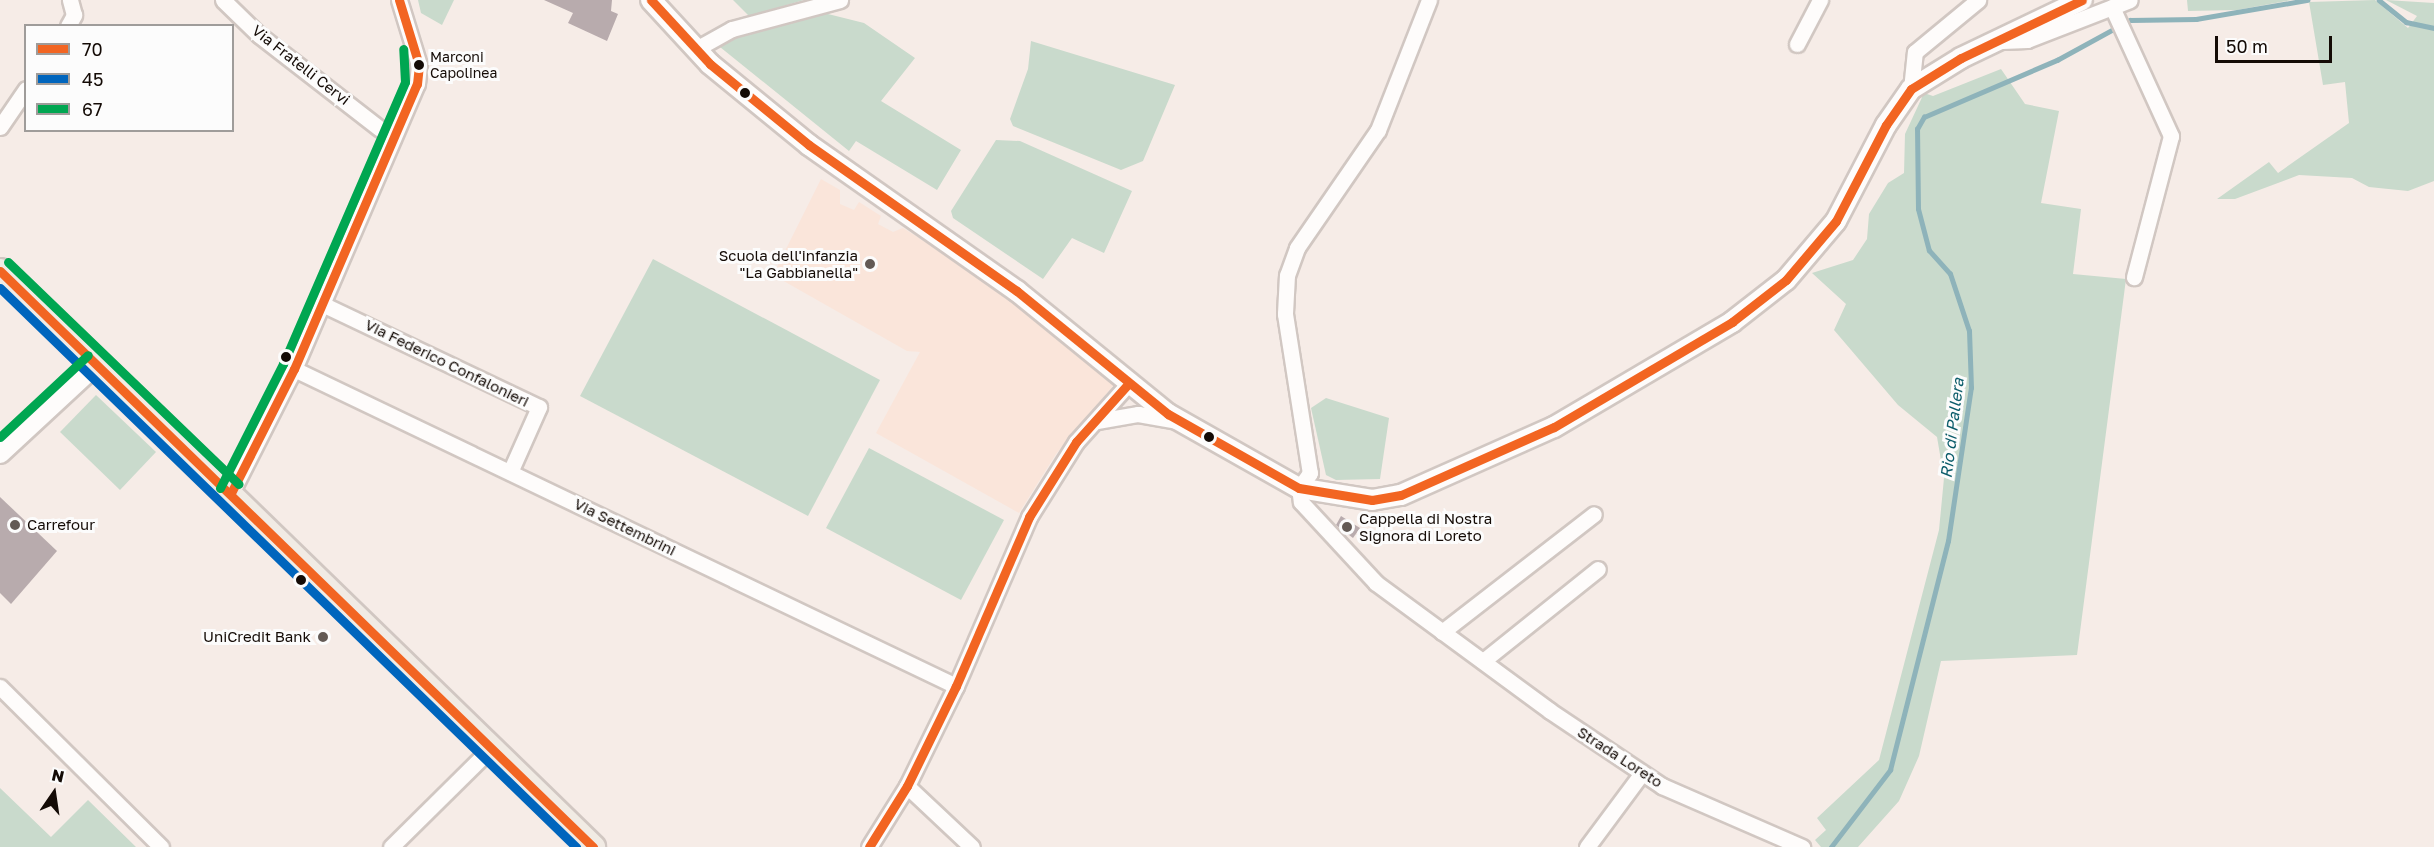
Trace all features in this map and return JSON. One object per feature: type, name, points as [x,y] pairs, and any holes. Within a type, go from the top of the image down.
[{"type":"main road","points":[[0,272],[231,493],[593,847]]},
{"type":"street","points":[[69,24],[74,15],[70,0]]},
{"type":"street","name":"Via Fratelli Cervi","points":[[223,0],[259,34],[380,129]]},
{"type":"street","points":[[231,493],[294,369],[417,84],[419,65],[399,0]]},
{"type":"street","points":[[651,0],[696,49],[809,145],[1017,291],[1128,384],[1180,422],[1299,488],[1372,500],[1401,495],[1554,427],[1732,322],[1786,280],[1836,221],[1886,125],[1911,89],[1996,42],[2082,0]]},
{"type":"street","points":[[696,49],[732,29],[840,0]]},
{"type":"street","points":[[1797,44],[1820,0]]},
{"type":"street","points":[[1911,89],[1915,52],[1978,0]]},
{"type":"street","points":[[1996,42],[2027,40],[2118,19],[2130,0]]},
{"type":"street","points":[[1299,488],[1310,473],[1285,314],[1287,275],[1297,248],[1378,130],[1426,3]]},
{"type":"street","points":[[2118,19],[2171,136],[2134,277]]},
{"type":"street","points":[[0,127],[24,92]]},
{"type":"street","name":"Via Federico Confalonieri","points":[[322,303],[539,407],[510,472]]},
{"type":"street","points":[[0,453],[96,364]]},
{"type":"street","name":"Via Settembrini","points":[[294,369],[956,686]]},
{"type":"street","points":[[869,847],[907,786],[956,686],[1029,517],[1067,455],[1128,384]]},
{"type":"street","points":[[1094,422],[1138,414],[1180,422]]},
{"type":"street","name":"Strada Loreto","points":[[1299,488],[1310,516],[1376,583],[1442,632],[1642,773],[1802,847]]},
{"type":"street","points":[[1442,632],[1594,514]]},
{"type":"street","points":[[1483,661],[1598,570]]},
{"type":"street","points":[[0,687],[161,847]]},
{"type":"street","points":[[391,847],[492,747]]},
{"type":"street","points":[[1587,847],[1642,773]]},
{"type":"street","points":[[907,786],[972,847]]},
{"type":"shaded area","points":[[821,179],[840,190],[840,204],[854,210],[859,202],[881,216],[878,224],[893,232],[903,228],[996,286],[1117,381],[1056,454],[1019,513],[876,433],[920,352],[907,351],[773,275]]},
{"type":"green space","points":[[418,0],[454,0],[442,25],[421,13]]},
{"type":"green space","points":[[733,0],[804,0],[749,16]]},
{"type":"green space","points":[[2187,0],[2292,0],[2237,10],[2188,11]]},
{"type":"green space","points":[[2375,0],[2408,28],[2417,16],[2386,0],[2434,3],[2434,181],[2408,191],[2369,187],[2352,178],[2299,175],[2235,199],[2217,199],[2269,162],[2278,173],[2349,123],[2345,82],[2323,85],[2309,2]]},
{"type":"green space","points":[[824,13],[864,23],[915,58],[881,101],[961,150],[937,190],[856,141],[849,151],[720,47],[722,41]]},
{"type":"green space","points":[[1031,41],[1175,85],[1143,161],[1121,170],[1013,126],[1010,119],[1028,69]]},
{"type":"green space","points":[[2001,69],[2025,104],[2059,111],[2041,203],[2081,209],[2073,274],[2126,279],[2077,655],[1941,661],[1919,756],[1899,801],[1858,847],[1821,847],[1815,840],[1826,830],[1817,818],[1879,760],[1939,530],[1944,478],[1937,437],[1898,405],[1834,330],[1846,304],[1812,273],[1853,260],[1867,239],[1869,214],[1888,183],[1904,173],[1905,134],[1924,93],[1933,96]]},
{"type":"green space","points":[[996,140],[1020,141],[1132,191],[1104,253],[1072,238],[1043,279],[953,218],[951,211]]},
{"type":"green space","points":[[653,259],[880,380],[808,516],[580,396]]},
{"type":"green space","points":[[96,395],[156,452],[120,490],[60,432]]},
{"type":"green space","points":[[1326,398],[1389,418],[1380,479],[1336,480],[1326,475],[1311,408]]},
{"type":"green space","points":[[869,448],[1004,520],[961,600],[826,528]]},
{"type":"green space","points":[[0,788],[51,837],[88,800],[136,847],[0,847]]},
{"type":"building","points":[[544,0],[612,0],[611,11],[618,14],[607,41],[568,23],[573,13]]},
{"type":"building","name":"Carrefour","points":[[0,497],[57,551],[11,604],[0,593]]},
{"type":"building","name":"Cappella di Nostra Signora di Loreto","points":[[1341,516],[1360,528],[1353,538],[1336,525]]},
{"type":"waterway","name":"Rio di Pallera","points":[[1831,847],[1890,770],[1948,541],[1971,388],[1969,331],[1950,274],[1929,251],[1918,209],[1917,129],[1924,117],[2057,60],[2130,20],[2196,19],[2307,0]]},
{"type":"waterway","name":"Rio di Pallera","points":[[2379,0],[2406,22],[2434,28]]},
{"type":"transit line","name":"70","points":[[231,493],[294,369],[417,84],[419,65],[399,0]]},
{"type":"transit line","name":"70","points":[[651,0],[710,64],[809,145],[1017,291],[1168,414],[1299,488],[1372,500],[1401,495],[1554,427],[1732,322],[1786,280],[1836,221],[1886,125],[1911,89],[1961,58],[2082,0]]},
{"type":"transit line","name":"67","points":[[220,488],[283,364],[405,82],[403,49]]},
{"type":"transit line","name":"67","points":[[8,262],[239,484]]},
{"type":"transit line","name":"70","points":[[0,271],[593,847]]},
{"type":"transit line","name":"45","points":[[0,288],[576,847]]},
{"type":"transit line","name":"67","points":[[0,437],[88,355]]},
{"type":"transit line","name":"70","points":[[869,847],[907,786],[956,686],[1029,517],[1076,442],[1128,384]]},
{"type":"place","name":"Marconi Capolinea","points":[[419,65]]},
{"type":"place","name":"Scuola dell'infanzia \"La Gabbianella\"","points":[[870,264]]},
{"type":"place","name":"Carrefour","points":[[15,525]]},
{"type":"place","name":"Cappella di Nostra Signora di Loreto","points":[[1347,527]]},
{"type":"place","name":"UniCredit Bank","points":[[323,637]]}]
